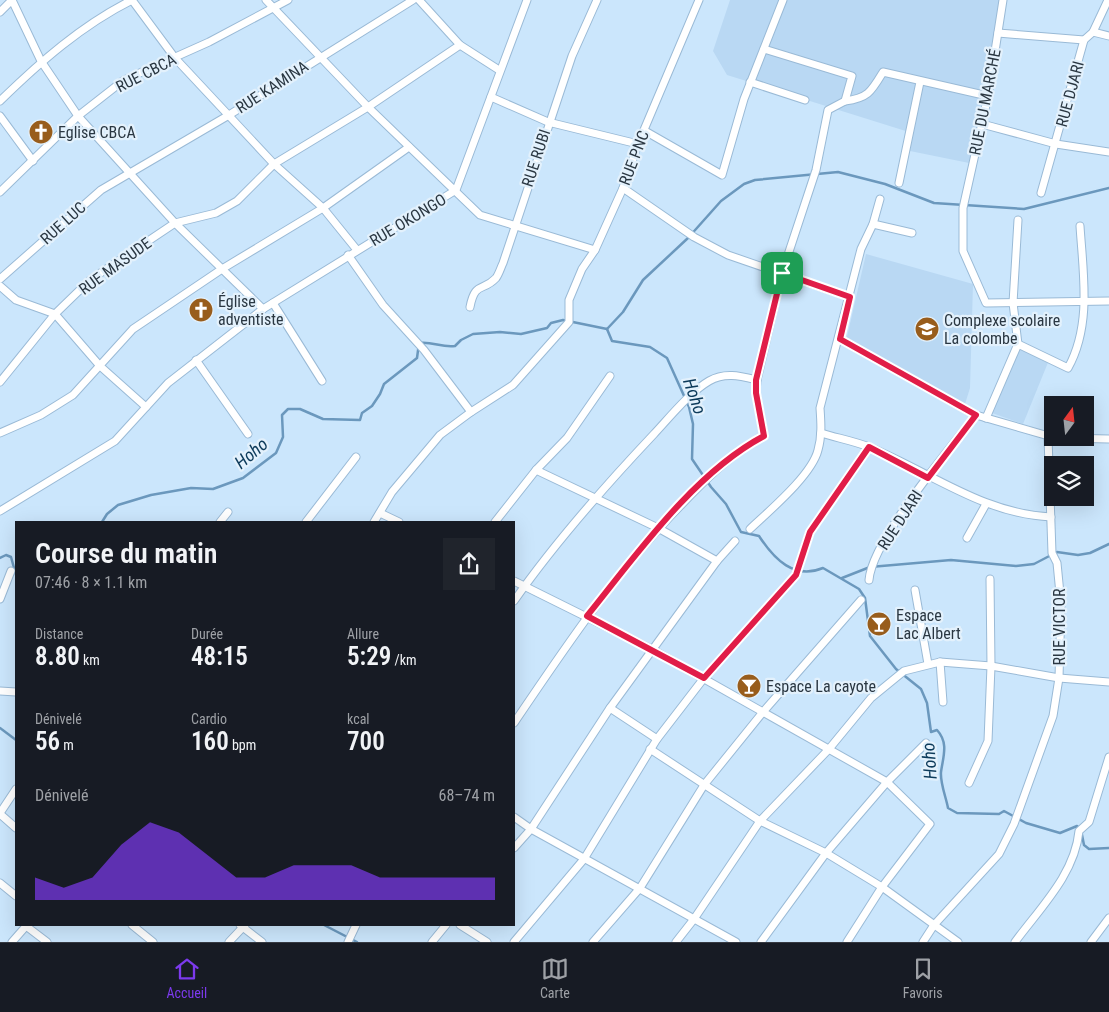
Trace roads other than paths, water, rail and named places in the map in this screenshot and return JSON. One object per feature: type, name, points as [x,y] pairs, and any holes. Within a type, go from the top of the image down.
[{"type":"street","points":[[0,12],[12,0],[41,61],[78,116],[175,223],[263,309]]},
{"type":"street","points":[[0,101],[41,61],[104,14],[132,0],[175,58],[274,164],[323,208],[357,250]]},
{"type":"street","points":[[266,0],[368,107],[456,190],[480,216],[595,250]]},
{"type":"street","name":"RUE CBCA","points":[[0,192],[78,116],[124,80],[175,58],[288,0]]},
{"type":"street","name":"RUE KAMINA","points":[[131,174],[413,0]]},
{"type":"street","points":[[419,0],[460,45],[499,70]]},
{"type":"street","name":"RUE OKONGO","points":[[0,511],[115,441],[168,383],[263,309],[456,190],[499,70],[527,0]]},
{"type":"street","name":"RUE RUBI","points":[[470,308],[472,296],[478,287],[495,279],[503,263],[548,122],[572,56],[597,0]]},
{"type":"street","name":"RUE PNC","points":[[470,412],[513,385],[569,322],[569,300],[579,276],[595,250],[623,188],[638,144],[699,0]]},
{"type":"street","points":[[645,131],[722,176],[750,82],[783,0]]},
{"type":"street","name":"RUE DU MARCHÉ","points":[[1003,0],[988,96],[963,206],[963,251],[986,302],[1013,303]]},
{"type":"street","name":"RUE DJARI","points":[[1041,193],[1084,40],[1093,32],[1108,0]]},
{"type":"street","points":[[1093,32],[1109,36]]},
{"type":"street","points":[[998,33],[1084,40]]},
{"type":"street","points":[[175,223],[216,213],[237,201],[274,164],[368,107],[460,45]]},
{"type":"street","points":[[764,49],[852,76],[845,101]]},
{"type":"street","points":[[515,722],[587,616],[658,528],[707,478],[742,448],[764,436],[756,393],[756,380],[782,273],[815,173],[828,110],[845,101],[860,99],[872,91],[882,72],[988,96]]},
{"type":"street","points":[[750,82],[805,100]]},
{"type":"street","points":[[900,183],[920,82]]},
{"type":"street","points":[[490,97],[548,122],[638,144]]},
{"type":"street","points":[[0,116],[33,161]]},
{"type":"street","points":[[982,124],[1056,144],[1109,152]]},
{"type":"street","points":[[0,433],[41,415],[73,395],[133,329],[222,269],[323,208],[409,147]]},
{"type":"street","name":"RUE LUC","points":[[0,280],[101,190],[131,174]]},
{"type":"street","points":[[623,188],[694,237],[728,255],[850,297]]},
{"type":"street","points":[[750,529],[794,489],[818,453],[821,433],[820,408],[840,339],[861,249],[873,224],[880,199]]},
{"type":"street","points":[[986,418],[1018,344],[1013,303],[1018,220]]},
{"type":"street","name":"RUE MASUDE","points":[[0,382],[55,314],[90,280],[175,223]]},
{"type":"street","points":[[873,224],[912,233]]},
{"type":"street","points":[[1018,344],[1068,368],[1077,352],[1085,303],[1080,226]]},
{"type":"street","points":[[348,255],[383,305],[424,350],[470,412],[440,435],[392,492],[375,521]]},
{"type":"street","points":[[0,286],[16,300],[55,314],[100,366],[146,407]]},
{"type":"street","points":[[1013,303],[1109,301]]},
{"type":"street","points":[[273,303],[322,381]]},
{"type":"street","points":[[840,339],[976,415],[1044,435]]},
{"type":"street","points":[[196,360],[248,434]]},
{"type":"street","points":[[515,600],[594,498],[686,401],[707,382],[718,377],[734,375],[756,380]]},
{"type":"street","points":[[496,521],[536,470],[568,438],[610,376]]},
{"type":"street","name":"RUE DJARI","points":[[870,580],[870,567],[905,508],[976,415]]},
{"type":"street","points":[[821,433],[869,447],[928,478],[986,504],[1034,516],[1051,517]]},
{"type":"street","points":[[1094,439],[1109,439]]},
{"type":"street","name":"RUE VICTOR","points":[[923,942],[934,925],[999,854],[1014,824],[1052,716],[1059,678],[1061,604],[1057,562],[1052,553],[1050,446]]},
{"type":"street","points":[[514,942],[584,859],[657,739],[704,678],[797,571],[810,532],[869,447]]},
{"type":"street","points":[[307,521],[356,457]]},
{"type":"street","points":[[536,470],[658,528],[717,561]]},
{"type":"street","points":[[967,538],[986,504]]},
{"type":"street","points":[[221,521],[228,512]]},
{"type":"street","points":[[380,513],[397,521]]},
{"type":"street","points":[[515,847],[531,830],[610,708],[717,561],[735,541]]},
{"type":"street","points":[[0,599],[11,571]]},
{"type":"street","points":[[969,783],[988,741],[991,666],[990,579]]},
{"type":"street","points":[[515,582],[653,650],[888,782],[930,824],[882,887],[847,942]]},
{"type":"street","points":[[915,590],[928,664]]},
{"type":"street","points":[[593,942],[640,888],[704,785],[763,712],[861,600]]},
{"type":"street","points":[[676,942],[694,919],[760,821],[829,749],[871,698],[904,670],[940,662],[991,666],[1059,678],[1109,682]]},
{"type":"street","points":[[940,662],[943,702]]},
{"type":"street","points":[[0,691],[15,692]]},
{"type":"street","points":[[610,708],[657,739]]},
{"type":"street","points":[[761,942],[826,853],[888,782],[926,743]]},
{"type":"street","points":[[650,749],[760,821],[826,853],[882,887],[958,942]]},
{"type":"street","points":[[1015,942],[1069,869],[1078,847],[1079,831],[1089,822],[1109,757]]},
{"type":"street","points":[[15,790],[0,813],[15,827]]},
{"type":"street","points":[[515,818],[531,830],[736,942]]},
{"type":"street","points":[[0,883],[15,895]]},
{"type":"street","points":[[1091,942],[1109,918]]},
{"type":"street","points":[[12,942],[27,926],[46,942]]},
{"type":"street","points":[[133,926],[153,942]]},
{"type":"street","points":[[229,942],[243,926],[262,942]]},
{"type":"street","points":[[349,940],[356,926]]},
{"type":"street","points":[[432,942],[445,926]]},
{"type":"street","points":[[462,926],[487,942]]},
{"type":"waterway","points":[[607,329],[623,312],[643,280],[688,238],[721,201],[744,184],[755,180],[838,172],[885,184],[934,203],[1024,209],[1109,188]]},
{"type":"waterway","name":"Hoho","points":[[103,521],[107,514],[118,505],[151,495],[191,488],[213,489],[243,478],[276,453],[283,437],[282,415],[288,409],[300,409],[323,419],[360,420],[362,413],[372,406],[384,384],[417,358],[419,343],[455,346],[461,340],[473,334],[500,332],[521,334],[547,328],[551,323],[563,320],[607,329]]},
{"type":"waterway","name":"Hoho","points":[[607,329],[612,341],[650,347],[667,358],[689,407],[693,424],[692,459],[711,487],[726,504],[741,532],[759,536],[778,559],[794,569],[813,571],[823,568],[859,589],[865,598],[870,636],[896,669],[921,689],[927,703],[931,732],[937,730],[941,735],[944,745],[941,776],[948,808],[957,813],[999,814],[1004,811],[1026,823],[1060,833],[1077,826],[1081,830],[1084,845],[1089,849],[1109,848]]},
{"type":"waterway","points":[[842,578],[870,567],[951,560],[1016,566],[1034,564],[1057,552],[1078,555],[1090,553],[1109,544]]},
{"type":"waterway","name":"Hoho","points":[[0,558],[6,555],[11,557],[15,571]]},
{"type":"waterway","points":[[0,728],[15,739]]},
{"type":"waterway","points":[[326,926],[357,942]]},
{"type":"place","name":"Eglise CBCA","points":[[41,132]]},
{"type":"place","name":"Église adventiste","points":[[201,310]]},
{"type":"place","name":"Complexe scolaire La colombe","points":[[927,329]]},
{"type":"place","name":"Espace Lac Albert","points":[[879,624]]},
{"type":"place","name":"Espace La cayote","points":[[749,686]]}]
